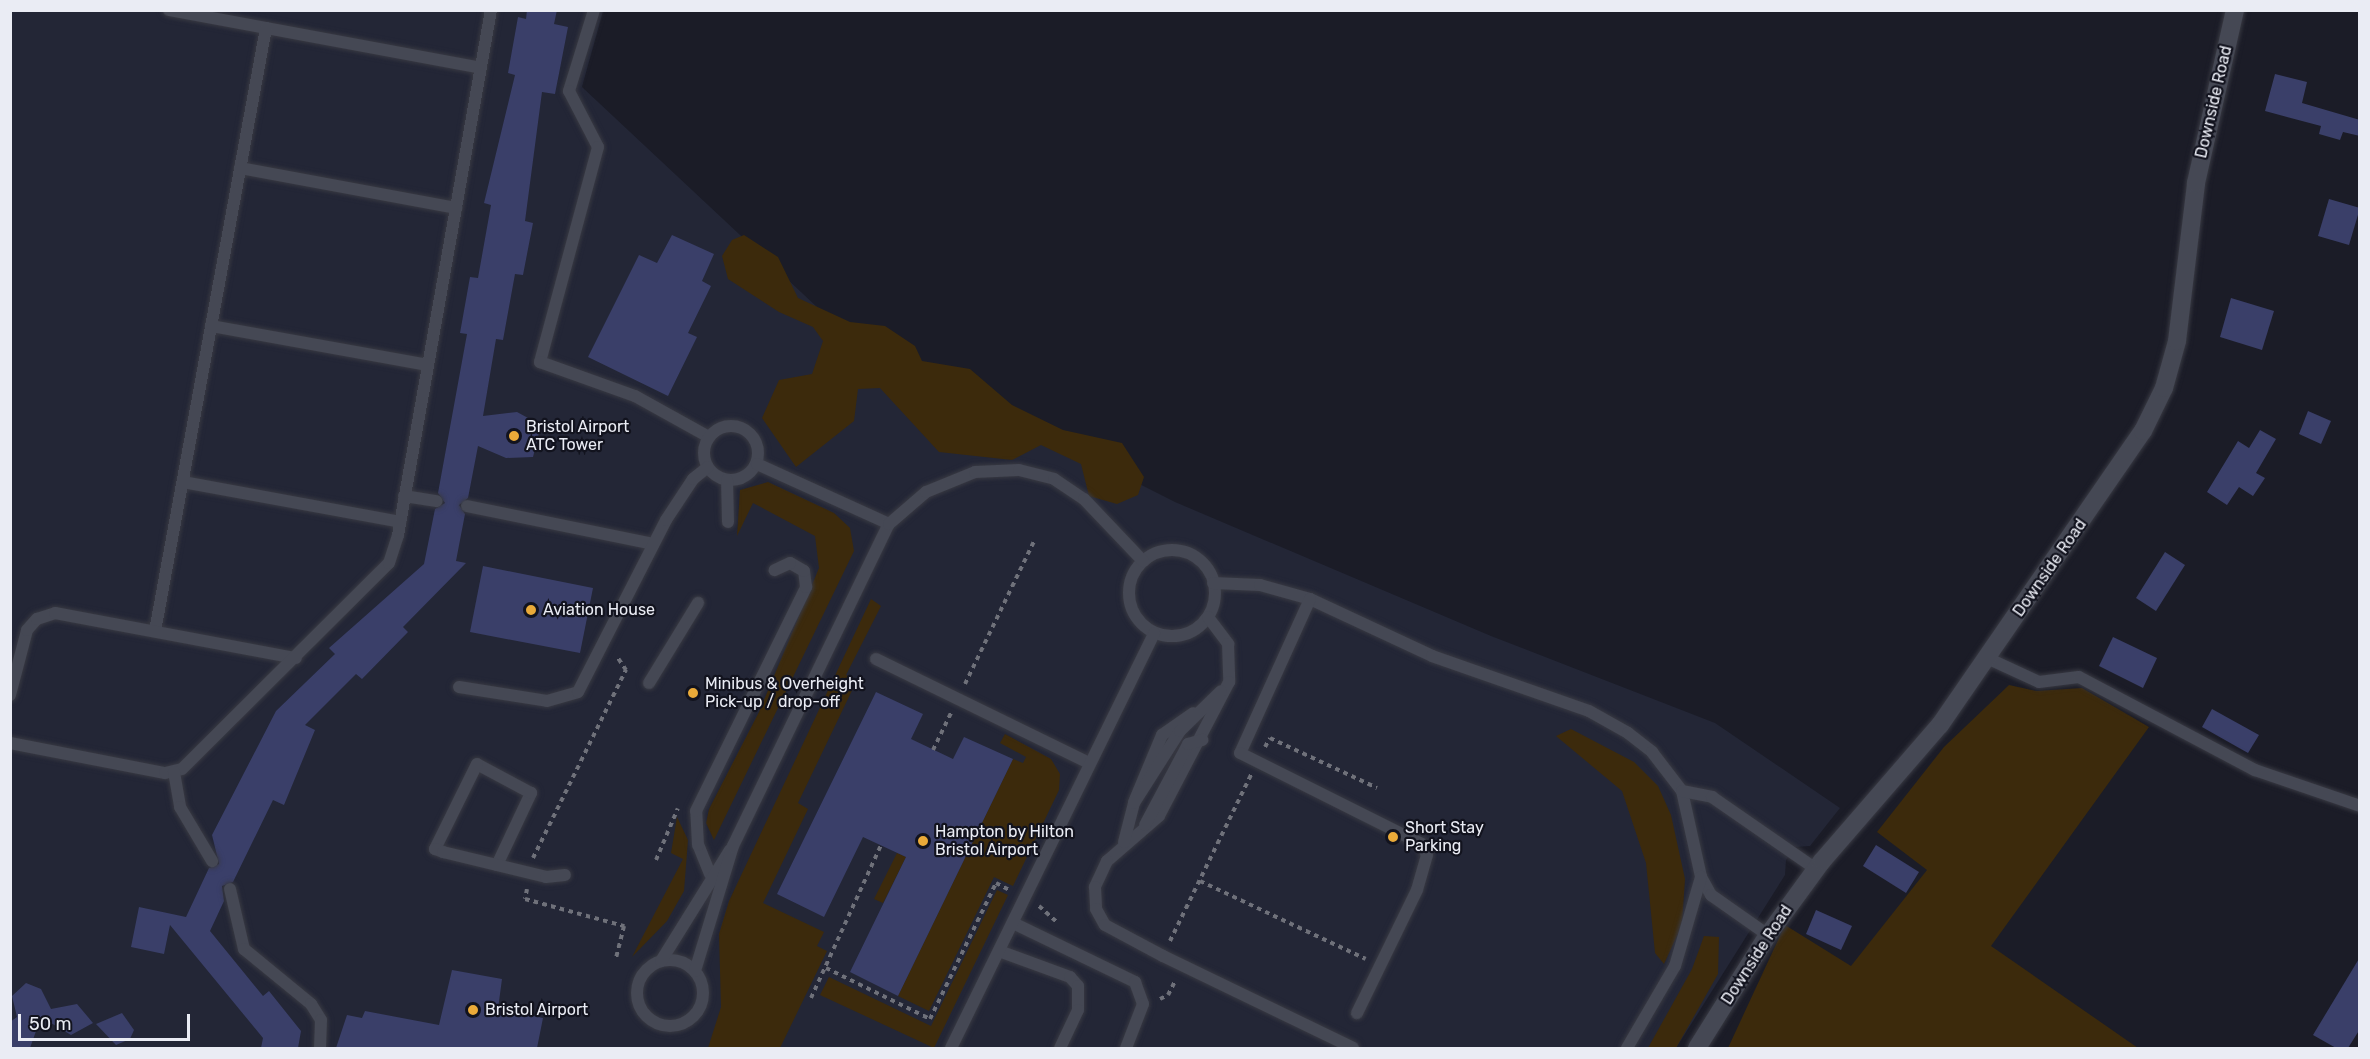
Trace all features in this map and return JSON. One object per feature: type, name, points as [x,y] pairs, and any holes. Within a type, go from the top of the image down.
[{"type":"street","name":"Downside Road","points":[[1697,1048],[1768,935],[1816,869],[1940,724],[2143,431],[2164,388],[2177,341],[2196,183],[2235,10]]},
{"type":"lane","points":[[169,10],[481,68]]},
{"type":"lane","points":[[174,771],[296,658],[389,563],[400,522],[491,10]]},
{"type":"lane","points":[[594,10],[569,91],[597,147],[540,362],[635,396],[709,437]]},
{"type":"lane","points":[[155,631],[266,28]]},
{"type":"lane","points":[[240,168],[456,208]]},
{"type":"lane","points":[[211,326],[428,365]]},
{"type":"lane","points":[[723,427],[741,427],[758,446],[757,464],[745,477],[727,480],[708,467],[704,452],[709,437],[723,427]]},
{"type":"lane","points":[[757,464],[889,524]]},
{"type":"lane","points":[[459,687],[547,701],[578,692],[653,544],[693,478],[708,467]]},
{"type":"lane","points":[[733,846],[710,874],[661,961],[641,976],[636,996],[644,1014],[664,1026],[685,1023],[701,1004],[695,971],[733,846],[889,524],[926,492],[975,472],[1019,470],[1054,480],[1084,499],[1143,561]]},
{"type":"lane","points":[[727,480],[728,522]]},
{"type":"lane","points":[[183,482],[400,522]]},
{"type":"lane","points":[[404,496],[437,501]]},
{"type":"lane","points":[[466,506],[653,544]]},
{"type":"lane","points":[[1166,551],[1184,552],[1201,561],[1214,583],[1208,617],[1190,633],[1154,633],[1130,606],[1130,582],[1143,561],[1166,551]]},
{"type":"lane","points":[[710,874],[698,845],[696,811],[806,587],[804,571],[790,563],[775,570]]},
{"type":"lane","points":[[1214,583],[1260,585],[1310,598],[1432,656],[1589,711],[1652,752],[1682,791],[1701,877],[1729,912],[1768,935]]},
{"type":"lane","points":[[1310,598],[1240,753],[1422,844],[1424,871],[1357,1013]]},
{"type":"lane","points":[[650,683],[698,603]]},
{"type":"lane","points":[[10,695],[22,640],[44,615],[63,613],[296,658]]},
{"type":"lane","points":[[1208,617],[1228,644],[1229,682],[1178,788],[1144,827],[1124,842],[1107,861],[1095,887],[1096,909],[1106,925],[1163,956],[1353,1048]]},
{"type":"lane","points":[[951,1048],[1154,633]]},
{"type":"lane","points":[[1987,658],[2039,682],[2079,677],[2255,770],[2360,806]]},
{"type":"lane","points":[[876,659],[1089,763]]},
{"type":"lane","points":[[1124,842],[1134,803],[1180,730],[1208,706],[1229,682]]},
{"type":"lane","points":[[10,743],[174,771]]},
{"type":"lane","points":[[497,865],[531,793],[477,764],[435,849],[497,865],[529,873],[565,875]]},
{"type":"lane","points":[[174,771],[180,807],[212,861]]},
{"type":"lane","points":[[1682,791],[1712,797],[1816,869]]},
{"type":"lane","points":[[1627,1048],[1675,966],[1701,877]]},
{"type":"lane","points":[[230,889],[244,950],[311,1004],[321,1020],[320,1048]]},
{"type":"lane","points":[[1013,923],[1135,982],[1143,1004],[1126,1048]]},
{"type":"lane","points":[[999,951],[1070,977],[1078,986],[1078,1010],[1060,1048]]},
{"type":"lane","points":[[661,961],[676,960],[695,971]]},
{"type":"path","points":[[933,750],[1034,541]]},
{"type":"path","points":[[616,959],[624,926],[525,899],[529,873],[626,670],[618,658]]},
{"type":"path","points":[[1157,1000],[1168,995],[1175,981],[1158,967],[1270,738],[1377,788]]},
{"type":"path","points":[[811,998],[881,845]]},
{"type":"path","points":[[1200,881],[1380,966]]},
{"type":"path","points":[[826,968],[930,1019],[996,883],[1010,890]]},
{"type":"shaded area","name":"Bristol Airport","points":[[10,11],[603,11],[582,87],[849,337],[1175,502],[1491,636],[1715,723],[1840,808],[1810,846],[1795,847],[1786,860],[1785,875],[1676,1048],[11,1048]]},
{"type":"shaded area","points":[[744,235],[778,257],[798,298],[850,322],[885,326],[915,346],[922,361],[970,369],[1012,405],[1063,430],[1122,443],[1144,477],[1138,495],[1117,504],[1089,496],[1081,464],[1041,445],[1012,460],[939,452],[880,388],[858,389],[854,421],[796,467],[762,418],[779,380],[812,374],[823,341],[813,327],[779,312],[728,279],[722,256],[732,240]]},
{"type":"shaded area","points":[[768,482],[834,513],[850,528],[854,551],[714,840],[706,823],[709,809],[759,712],[819,568],[815,536],[753,503],[737,536],[740,490]]},
{"type":"shaded area","points":[[871,599],[881,606],[846,675],[857,680],[798,803],[808,809],[763,903],[824,932],[817,946],[827,951],[780,1048],[708,1048],[721,1007],[719,934],[729,901]]},
{"type":"shaded area","points":[[2009,685],[2036,691],[2082,688],[2149,727],[1991,946],[2138,1048],[1728,1048],[1785,925],[1851,966],[1927,870],[1877,832],[1944,747]]},
{"type":"shaded area","points":[[1571,729],[1634,762],[1658,786],[1671,815],[1685,879],[1682,925],[1664,964],[1655,953],[1646,863],[1622,791],[1556,736]]},
{"type":"shaded area","points":[[1005,734],[1051,759],[1060,774],[1059,790],[1013,886],[994,877],[929,1011],[898,996],[1013,759],[1023,763],[1026,757],[1000,743]]},
{"type":"shaded area","points":[[677,817],[688,840],[684,891],[667,921],[632,957],[683,859],[671,853]]},
{"type":"shaded area","points":[[897,853],[906,857],[883,903],[874,899]]},
{"type":"shaded area","points":[[997,890],[1008,895],[934,1048],[820,995],[829,977],[931,1026]]},
{"type":"shaded area","points":[[1704,936],[1719,937],[1718,974],[1676,1048],[1648,1048],[1692,969]]},
{"type":"building","points":[[527,10],[557,10],[554,24],[568,27],[555,94],[542,92],[525,221],[533,223],[523,275],[515,274],[503,340],[496,339],[483,416],[517,412],[541,425],[533,457],[506,458],[478,446],[468,498],[459,505],[465,514],[456,561],[466,563],[403,627],[408,632],[362,679],[356,674],[305,725],[315,730],[284,805],[273,800],[233,882],[222,886],[224,901],[210,931],[263,996],[269,991],[301,1031],[298,1048],[261,1048],[263,1038],[170,925],[164,954],[131,947],[139,907],[186,917],[209,868],[219,864],[212,835],[276,711],[335,654],[329,648],[424,564],[435,509],[445,503],[438,493],[467,334],[460,333],[470,277],[478,278],[491,205],[484,203],[515,75],[508,73],[518,17],[526,19]]},
{"type":"building","points":[[2275,74],[2307,82],[2302,103],[2360,120],[2360,136],[2343,132],[2340,140],[2319,134],[2321,126],[2265,111]]},
{"type":"building","points":[[2329,199],[2360,208],[2349,245],[2318,236]]},
{"type":"building","points":[[672,235],[714,254],[702,281],[711,286],[688,333],[697,337],[668,396],[588,357],[639,255],[657,263]]},
{"type":"building","points":[[2231,298],[2274,311],[2262,350],[2220,337]]},
{"type":"building","points":[[2308,411],[2331,421],[2321,444],[2299,434]]},
{"type":"building","points":[[2260,430],[2276,439],[2256,473],[2265,478],[2253,496],[2239,487],[2227,505],[2207,492],[2238,441],[2249,448]]},
{"type":"building","points":[[2165,552],[2185,565],[2156,611],[2136,598]]},
{"type":"building","name":"Aviation House","points":[[483,566],[593,588],[580,653],[470,632]]},
{"type":"building","points":[[2113,637],[2157,658],[2143,688],[2099,666]]},
{"type":"building","name":"Hampton by Hilton Bristol Airport","points":[[876,692],[923,714],[911,739],[953,759],[964,737],[1013,759],[898,996],[850,972],[906,857],[863,837],[824,917],[777,894]]},
{"type":"building","points":[[2212,709],[2259,735],[2248,753],[2202,727]]},
{"type":"building","points":[[1876,845],[1919,872],[1906,893],[1863,866]]},
{"type":"building","points":[[1816,910],[1852,926],[1841,950],[1806,934]]},
{"type":"building","points":[[2360,957],[2360,1029],[2348,1048],[2336,1048],[2313,1035]]},
{"type":"building","name":"Bristol Airport","points":[[452,970],[502,979],[498,1009],[543,1018],[537,1048],[336,1048],[347,1015],[362,1018],[365,1011],[439,1025]]},
{"type":"building","points":[[26,983],[41,989],[51,1009],[77,1004],[93,1023],[71,1035],[41,1017],[30,1048],[10,1048],[10,1022],[17,1017],[12,996]]},
{"type":"building","points":[[122,1013],[134,1030],[130,1039],[116,1045],[96,1024]]},
{"type":"place","name":"Bristol Airport ATC Tower","points":[[514,436]]},
{"type":"place","name":"Aviation House","points":[[531,610]]},
{"type":"place","name":"Minibus & Overheight Pick-up / drop-off","points":[[693,693]]},
{"type":"place","name":"Short Stay Parking","points":[[1393,837]]},
{"type":"place","name":"Hampton by Hilton Bristol Airport","points":[[923,841]]},
{"type":"place","name":"Bristol Airport","points":[[473,1010]]}]
